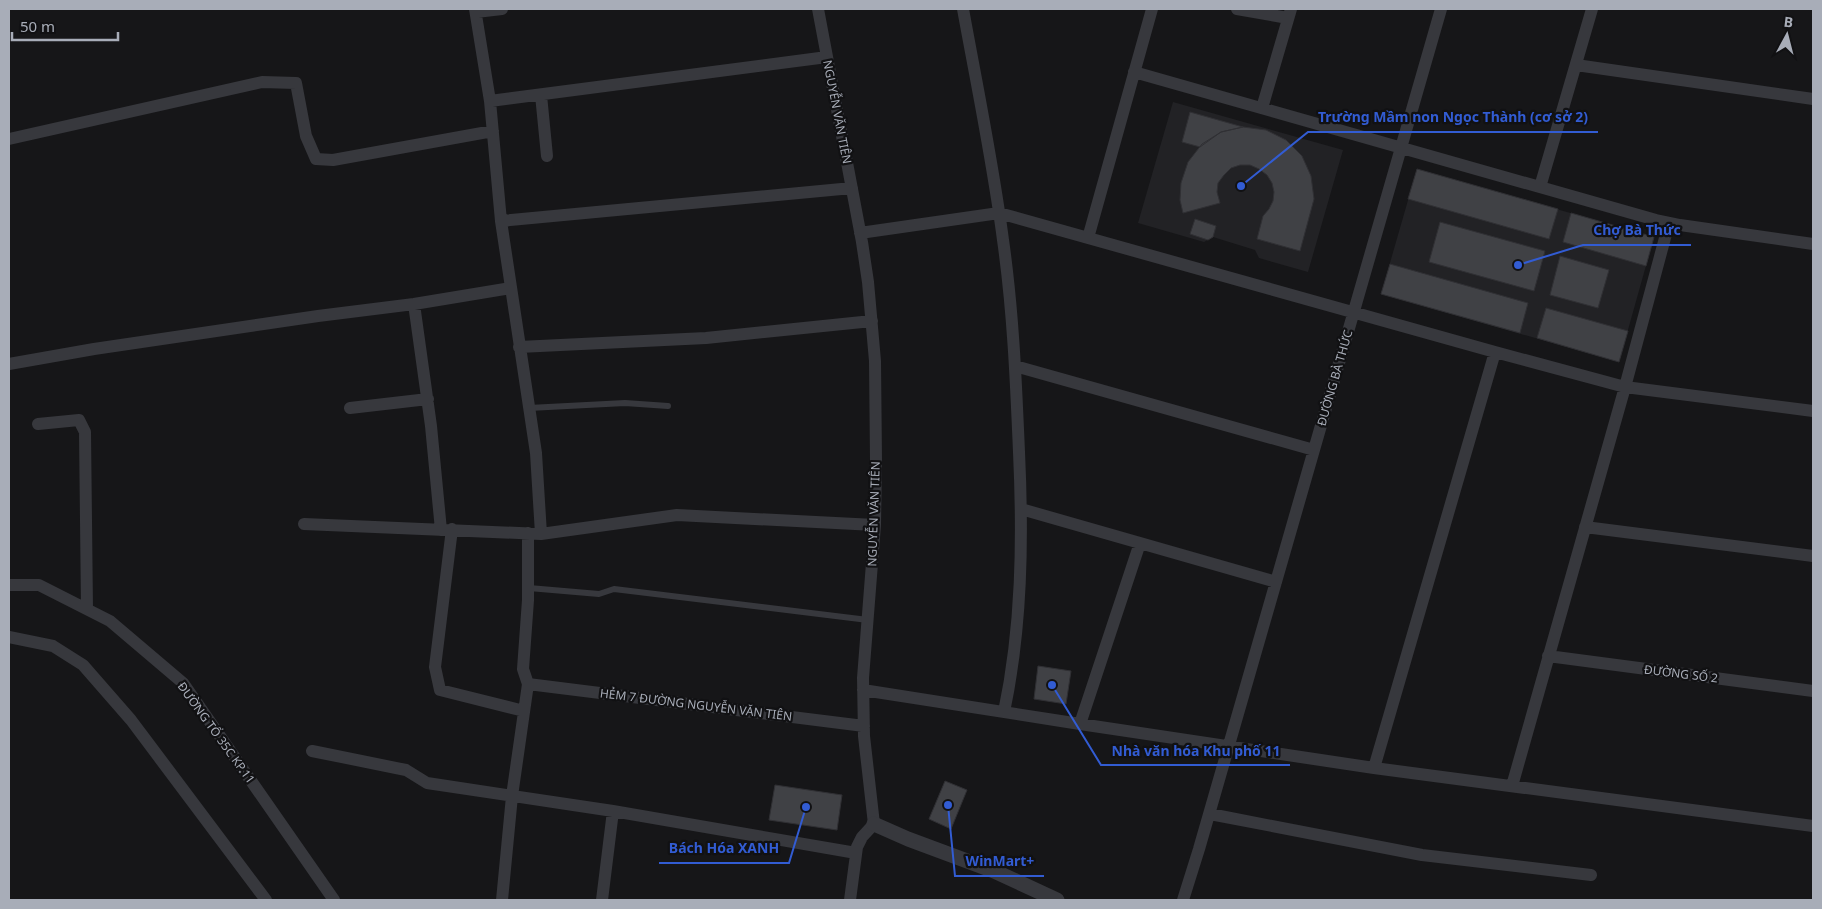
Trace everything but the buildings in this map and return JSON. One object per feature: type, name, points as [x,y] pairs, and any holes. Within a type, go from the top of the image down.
[{"type":"street","points":[[502,9],[476,11],[490,101],[501,221],[536,453],[534,533],[523,669],[528,684],[512,796],[502,900]]},
{"type":"street","name":"NGUYỄN VĂN TIÊN","points":[[818,9],[860,233],[872,321],[876,394],[875,525],[863,690],[868,784],[874,824]]},
{"type":"street","points":[[963,9],[999,213],[1007,270],[1015,366],[1020,509],[1018,622],[1004,712]]},
{"type":"street","points":[[1088,238],[1152,9]]},
{"type":"street","points":[[1237,9],[1289,13],[1262,108]]},
{"type":"street","name":"ĐƯỜNG BÀ THỨC","points":[[1183,900],[1210,814],[1441,9]]},
{"type":"street","points":[[1540,187],[1592,9]]},
{"type":"street","points":[[490,101],[827,58]]},
{"type":"street","points":[[1576,65],[1813,99]]},
{"type":"street","points":[[1134,72],[1669,223],[1813,244]]},
{"type":"street","points":[[9,139],[262,82],[296,83],[306,136],[316,159],[333,160],[493,131]]},
{"type":"street","points":[[541,95],[547,156]]},
{"type":"street","points":[[501,221],[852,188]]},
{"type":"street","points":[[860,233],[999,213],[1625,387],[1813,411]]},
{"type":"street","points":[[1512,786],[1625,387],[1669,223]]},
{"type":"street","points":[[9,364],[133,343],[414,304],[511,288]]},
{"type":"street","points":[[414,304],[446,530],[435,667],[440,690],[524,710]]},
{"type":"street","points":[[519,347],[706,338],[872,321]]},
{"type":"street","points":[[1374,768],[1495,352]]},
{"type":"street","points":[[1015,366],[1314,450]]},
{"type":"street","points":[[350,408],[428,399]]},
{"type":"street","points":[[38,424],[79,420],[85,432],[87,609]]},
{"type":"street","points":[[1020,509],[1276,582]]},
{"type":"street","points":[[304,524],[534,533],[678,515],[875,525]]},
{"type":"street","points":[[1585,527],[1813,556]]},
{"type":"street","points":[[1080,724],[1140,543]]},
{"type":"street","name":"ĐƯỜNG TỔ 35C KP.11","points":[[9,585],[39,585],[87,609],[110,622],[183,683],[334,900]]},
{"type":"street","points":[[9,638],[53,646],[82,664],[130,720],[266,900]]},
{"type":"street","name":"ĐƯỜNG SỐ 2","points":[[1548,656],[1813,691]]},
{"type":"street","name":"HẺM 7 ĐƯỜNG NGUYỄN VĂN TIÊN","points":[[528,684],[864,726]]},
{"type":"street","points":[[863,690],[1374,768],[1813,826]]},
{"type":"street","points":[[312,752],[406,770],[427,783],[614,811],[856,852]]},
{"type":"street","points":[[602,900],[614,811]]},
{"type":"street","points":[[1210,814],[1422,854],[1591,875]]},
{"type":"street","points":[[850,900],[859,842],[874,824],[908,839],[994,871],[1057,900]]},
{"type":"lane","points":[[529,408],[624,403],[668,406]]},
{"type":"lane","points":[[529,588],[599,594],[614,589],[868,620]]},
{"type":"shaded area","points":[[1173,102],[1343,150],[1308,272],[1259,258],[1255,250],[1213,237],[1204,242],[1138,223]]},
{"type":"shaded area","points":[[1417,169],[1654,237],[1619,362],[1381,294]]},
{"type":"place","name":"Trường Mầm non Ngọc Thành (cơ sở 2)","points":[[1241,186]]},
{"type":"place","name":"Chợ Bà Thức","points":[[1518,265]]},
{"type":"place","name":"Nhà văn hóa Khu phố 11","points":[[1052,685]]},
{"type":"place","name":"WinMart+","points":[[948,805]]},
{"type":"place","name":"Bách Hóa XANH","points":[[806,807]]}]
